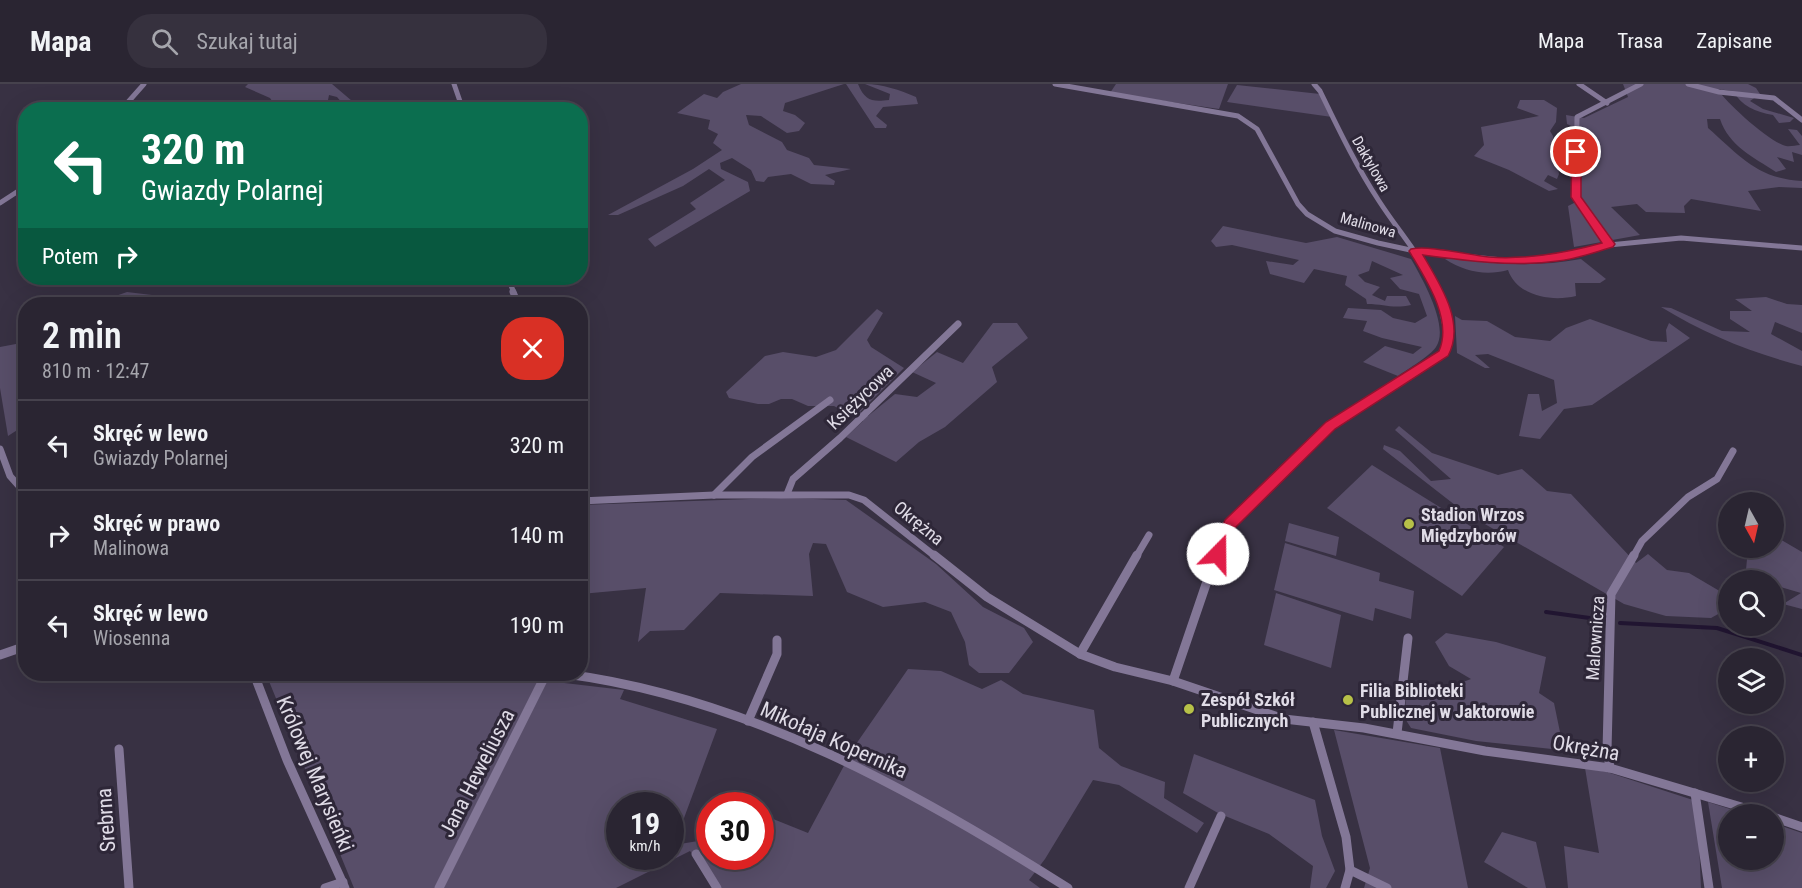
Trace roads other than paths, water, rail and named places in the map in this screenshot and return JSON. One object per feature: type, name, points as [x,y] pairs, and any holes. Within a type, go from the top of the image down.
[{"type":"street","points":[[128,102],[144,84]]},
{"type":"street","points":[[454,84],[460,102]]},
{"type":"street","name":"Malinowa","points":[[1055,84],[1238,116],[1257,129],[1298,204],[1315,221],[1345,234],[1415,251],[1491,260],[1528,261],[1561,257],[1609,244],[1681,238],[1802,248]]},
{"type":"street","name":"Daktylowa","points":[[1173,681],[1222,539],[1230,524],[1331,425],[1444,353],[1449,340],[1444,307],[1439,292],[1415,251],[1373,191],[1314,84]]},
{"type":"street","points":[[1578,84],[1607,103]]},
{"type":"street","points":[[1609,244],[1576,197],[1577,117],[1641,84]]},
{"type":"street","points":[[1688,84],[1719,92],[1774,98],[1802,120]]},
{"type":"street","points":[[0,203],[18,191]]},
{"type":"street","name":"Księżycowa","points":[[787,494],[793,479],[840,438],[958,324]]},
{"type":"street","points":[[714,495],[755,456],[830,400]]},
{"type":"street","points":[[0,449],[10,476],[18,485]]},
{"type":"street","name":"Malownicza","points":[[1610,768],[1607,750],[1611,594],[1642,542],[1688,497],[1716,480],[1733,451]]},
{"type":"street","name":"Okrężna","points":[[588,501],[714,495],[849,495],[864,500],[987,597],[1080,654],[1115,667],[1173,681],[1284,719],[1397,734],[1485,751],[1610,768],[1732,804]]},
{"type":"street","points":[[1080,654],[1149,534]]},
{"type":"street","points":[[1397,734],[1408,638]]},
{"type":"street","points":[[748,721],[777,654],[777,640]]},
{"type":"street","points":[[0,656],[18,649]]},
{"type":"street","name":"Mikołaja Kopernika","points":[[588,678],[636,687],[792,736],[924,800],[1068,888]]},
{"type":"street","name":"Królowej Marysieńki","points":[[257,681],[287,760],[344,885]]},
{"type":"street","name":"Jana Heweliusza","points":[[438,888],[542,681]]},
{"type":"street","points":[[1312,722],[1346,837],[1350,870],[1345,888]]},
{"type":"street","name":"Srebrna","points":[[119,749],[129,888]]},
{"type":"street","points":[[1695,793],[1709,888]]},
{"type":"street","points":[[1189,888],[1221,816]]},
{"type":"street","points":[[1784,821],[1802,827]]},
{"type":"street","points":[[706,870],[717,888]]},
{"type":"street","points":[[1350,870],[1387,888]]},
{"type":"street","points":[[325,888],[344,885]]},
{"type":"waterway","points":[[1546,612],[1604,620]]},
{"type":"waterway","points":[[1620,623],[1717,628],[1802,655]]},
{"type":"place","name":"Stadion Wrzos Międzyborów","points":[[1409,524]]},
{"type":"place","name":"Filia Biblioteki Publicznej w Jaktorowie","points":[[1348,700]]},
{"type":"place","name":"Zespół Szkół Publicznych","points":[[1189,709]]}]
